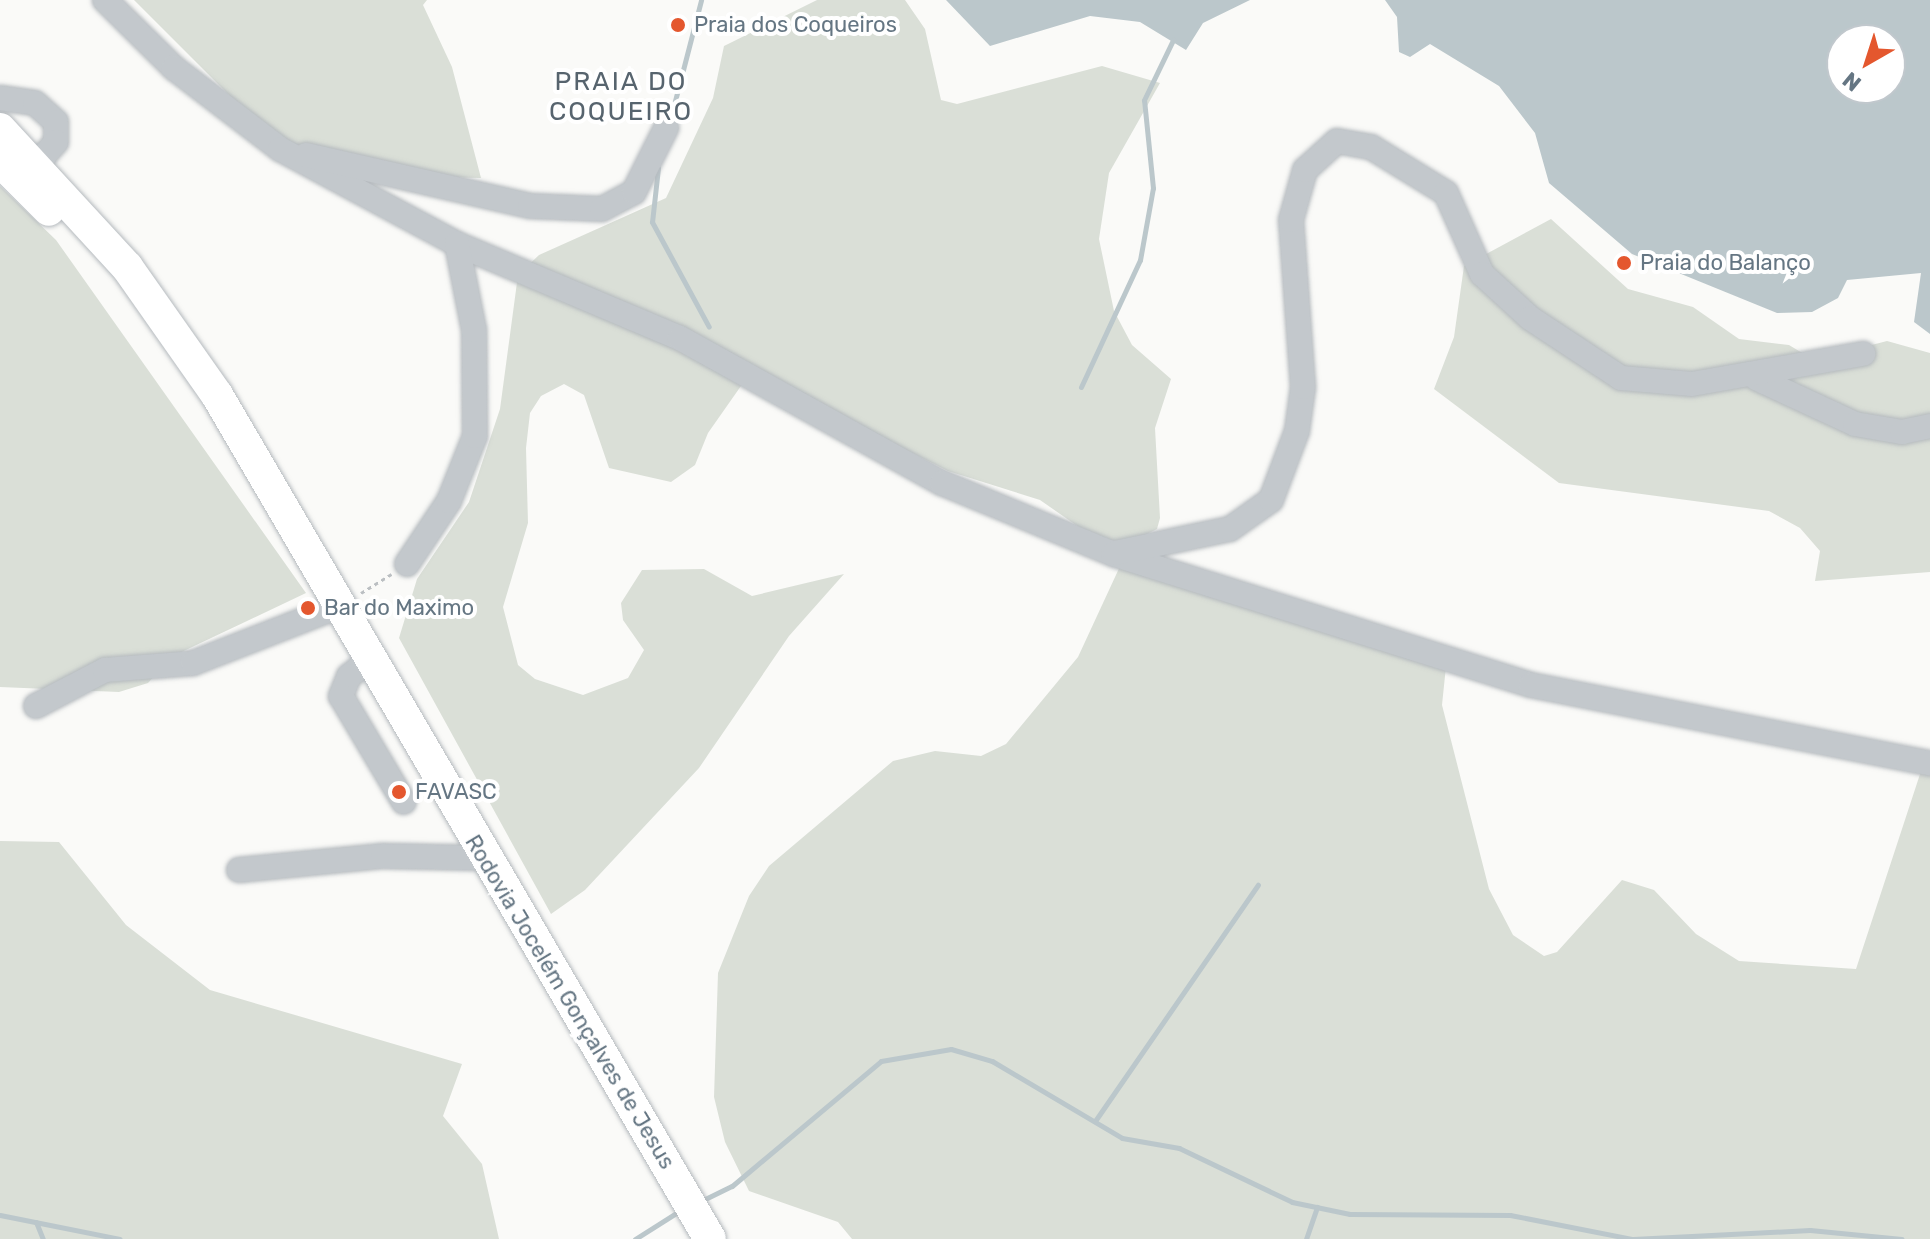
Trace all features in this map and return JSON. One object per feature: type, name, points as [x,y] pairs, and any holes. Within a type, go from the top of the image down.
[{"type":"main road","name":"Rodovia Jocelém Gonçalves de Jesus","points":[[0,129],[36,165],[159,309],[710,1239]]},
{"type":"main road","points":[[0,148],[21,165],[36,165]]},
{"type":"main road","name":"Rodovia Jocelém Gonçalves de Jesus","points":[[0,161],[129,297],[235,435]]},
{"type":"street","points":[[105,0],[174,68],[280,149],[457,244],[606,302],[861,443],[1113,554],[1531,685],[1930,763]]},
{"type":"street","points":[[0,98],[35,103],[56,122],[56,142],[36,165]]},
{"type":"street","points":[[280,149],[578,210],[602,209],[634,192],[666,128]]},
{"type":"street","points":[[1113,554],[1230,529],[1271,500],[1297,431],[1303,387],[1291,220],[1305,170],[1337,141],[1371,147],[1446,193],[1482,274],[1530,318],[1621,378],[1692,384],[1756,378],[1863,354]]},
{"type":"street","points":[[407,564],[449,501],[475,436],[474,330],[457,244]]},
{"type":"street","points":[[1756,378],[1855,424],[1902,432],[1930,426]]},
{"type":"street","points":[[36,706],[105,670],[193,663],[337,607]]},
{"type":"street","points":[[369,660],[349,676],[341,696],[404,802]]},
{"type":"street","points":[[239,870],[383,856],[486,858]]},
{"type":"path","points":[[337,607],[407,564]]},
{"type":"shaded area","points":[[134,0],[427,0],[423,5],[452,67],[481,178],[436,177],[279,145]]},
{"type":"shaded area","points":[[817,0],[905,0],[925,29],[941,100],[957,104],[1102,66],[1160,83],[1109,173],[1099,239],[1114,311],[1132,345],[1171,379],[1155,428],[1160,518],[1157,529],[1131,542],[1096,539],[1040,500],[948,471],[777,385],[755,366],[708,433],[695,465],[671,482],[609,468],[584,395],[564,384],[541,396],[530,413],[526,448],[528,523],[503,607],[518,665],[535,679],[583,695],[628,678],[644,650],[623,620],[621,603],[642,570],[704,569],[752,596],[844,574],[789,636],[699,768],[585,890],[551,914],[399,638],[417,579],[469,502],[500,409],[518,275],[539,255],[666,198],[713,98],[724,46]]},
{"type":"shaded area","points":[[946,0],[1250,0],[1203,23],[1186,50],[1140,22],[1090,16],[990,46]]},
{"type":"shaded area","points":[[1385,0],[1930,0],[1930,334],[1914,322],[1921,273],[1847,280],[1838,298],[1812,312],[1777,313],[1632,254],[1549,183],[1535,133],[1499,86],[1430,44],[1410,57],[1399,52],[1397,17]]},
{"type":"shaded area","points":[[0,186],[56,240],[306,593],[171,657],[148,683],[119,692],[0,687]]},
{"type":"shaded area","points":[[1551,219],[1628,289],[1693,307],[1739,339],[1789,345],[1814,360],[1887,341],[1930,353],[1930,572],[1815,581],[1820,551],[1800,528],[1769,511],[1559,483],[1434,389],[1454,337],[1464,266]]},
{"type":"shaded area","points":[[1128,549],[1448,647],[1442,705],[1489,889],[1513,935],[1544,956],[1557,952],[1622,880],[1654,890],[1696,934],[1739,961],[1856,969],[1922,768],[1930,769],[1930,1239],[852,1239],[838,1222],[749,1191],[725,1142],[714,1097],[718,973],[749,896],[769,866],[893,761],[935,751],[981,756],[1006,744],[1078,657]]},
{"type":"shaded area","points":[[0,841],[59,842],[126,925],[210,990],[462,1064],[443,1116],[482,1164],[499,1239],[0,1239]]},
{"type":"waterway","points":[[669,124],[701,0]]},
{"type":"waterway","points":[[1081,387],[1140,260],[1153,188],[1144,100],[1173,40]]},
{"type":"waterway","points":[[658,168],[652,222],[709,327]]},
{"type":"waterway","points":[[1095,1121],[1258,885]]},
{"type":"waterway","points":[[701,1201],[732,1186],[881,1061],[951,1049],[992,1061],[1122,1138],[1179,1148],[1292,1202],[1350,1214],[1510,1215],[1632,1239]]},
{"type":"waterway","points":[[1306,1239],[1317,1207]]},
{"type":"waterway","points":[[635,1239],[681,1210]]},
{"type":"waterway","points":[[0,1215],[120,1239]]},
{"type":"waterway","points":[[36,1222],[43,1239]]},
{"type":"waterway","points":[[1633,1239],[1810,1230],[1902,1239]]},
{"type":"place","name":"Praia dos Coqueiros","points":[[678,25]]},
{"type":"place","name":"Praia do Balanço","points":[[1624,263]]},
{"type":"place","name":"Bar do Maximo","points":[[308,608]]},
{"type":"place","name":"FAVASC","points":[[399,792]]},
{"type":"district","name":"PRAIA DO COQUEIRO","points":[[621,97]]}]
